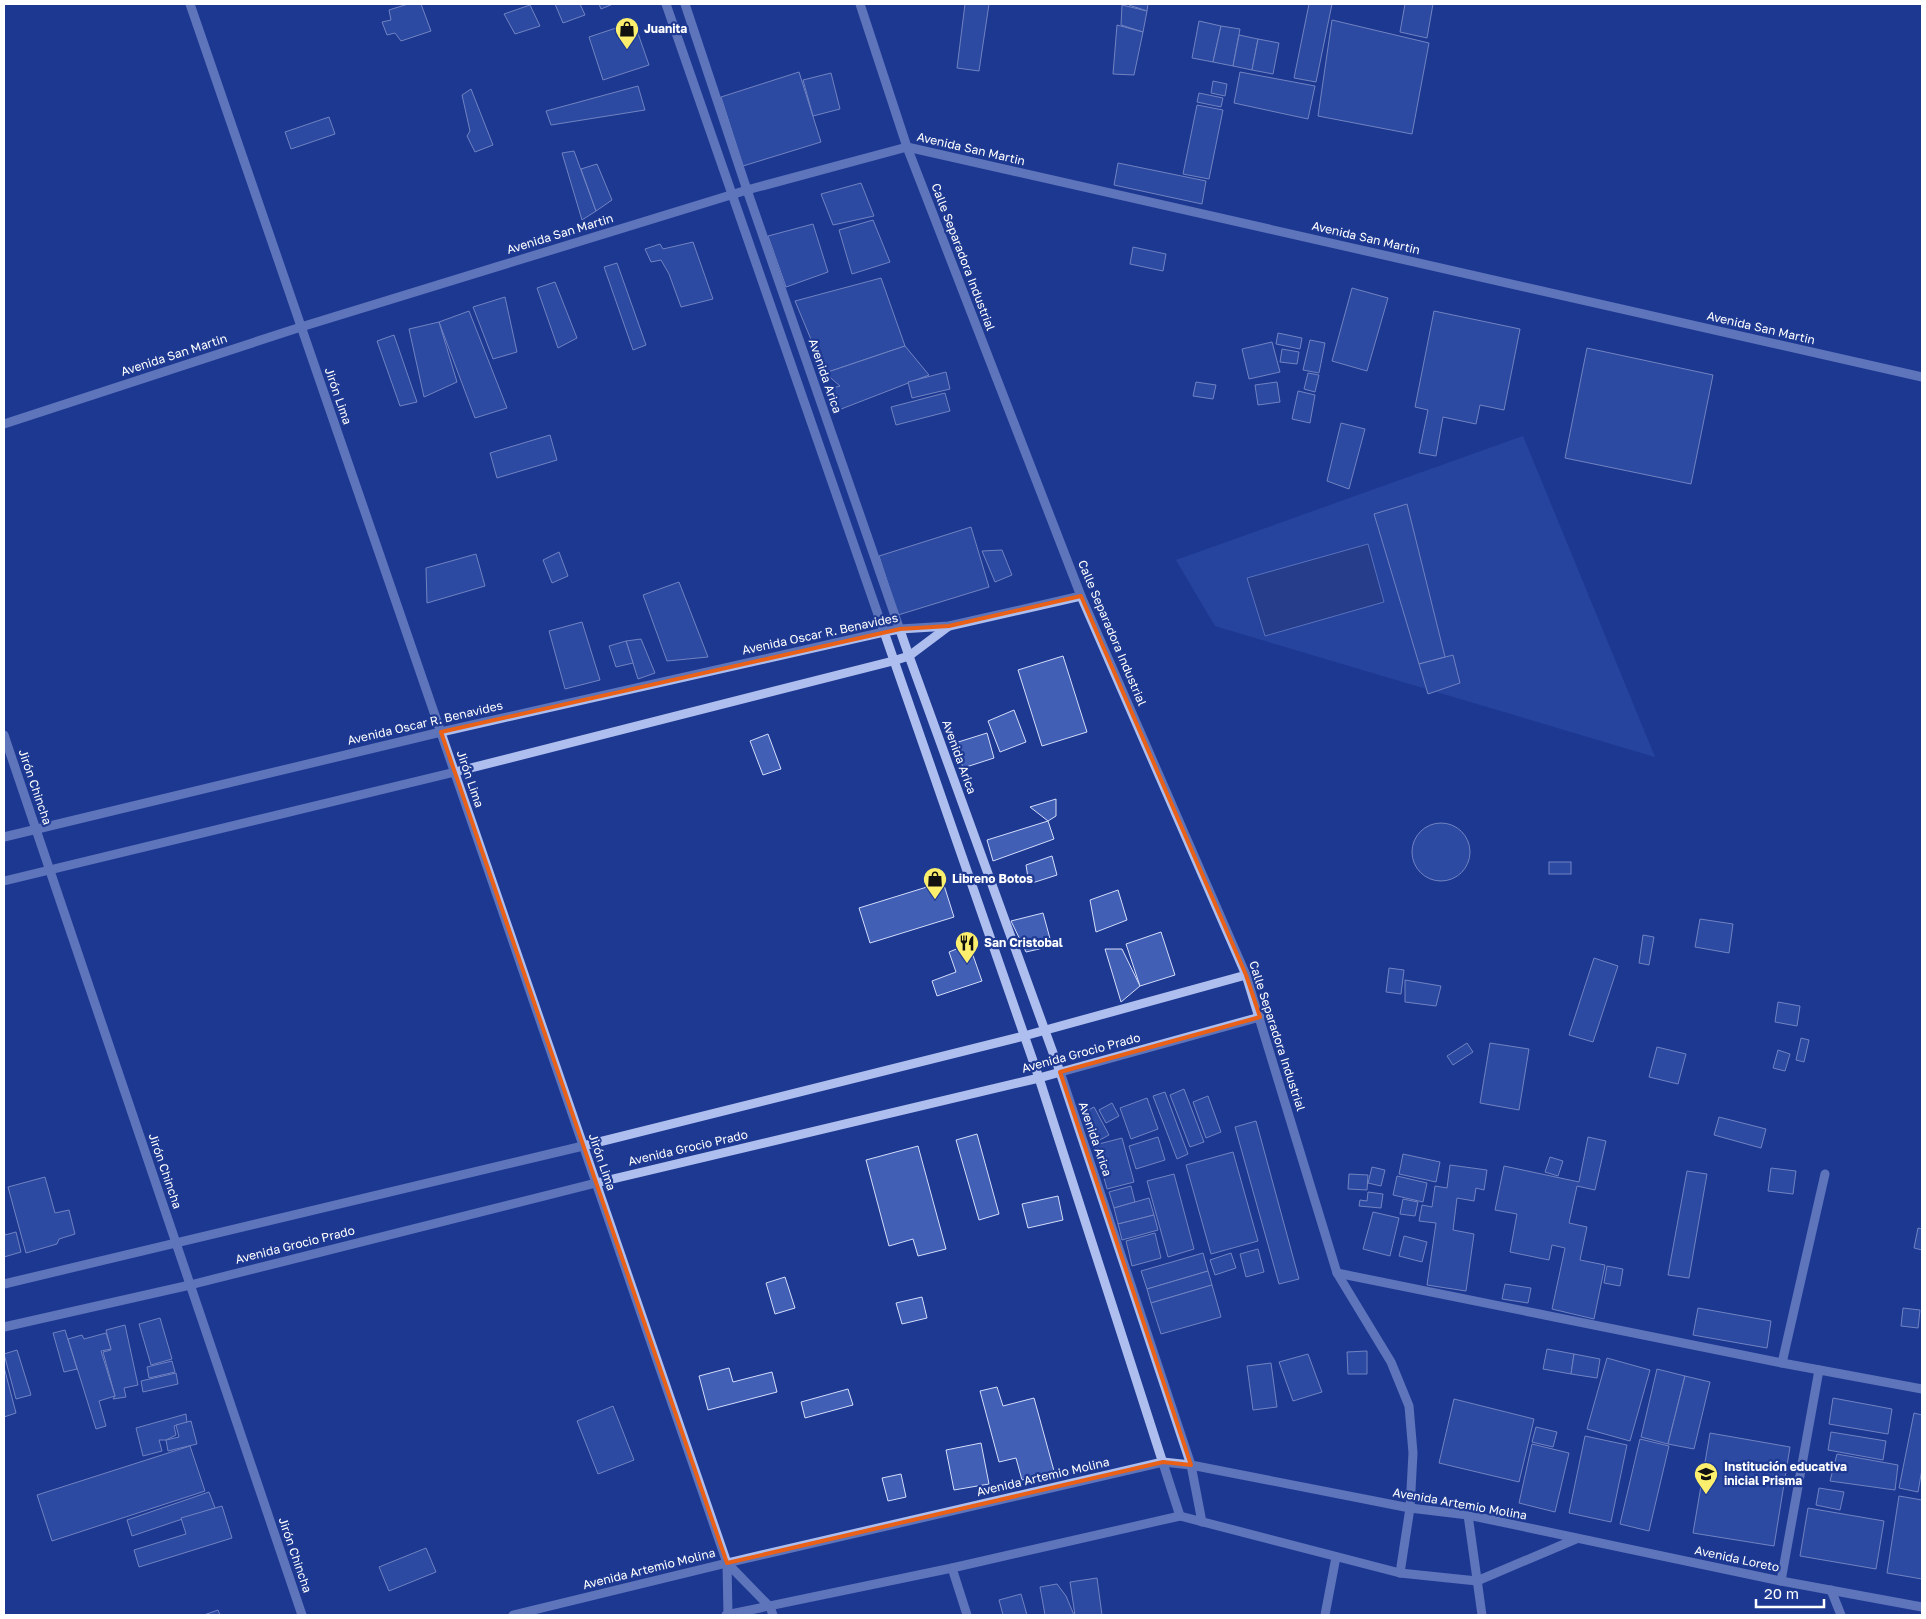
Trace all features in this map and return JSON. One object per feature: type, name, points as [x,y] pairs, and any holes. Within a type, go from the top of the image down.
[{"type":"street","name":"Jirón Lima","points":[[190,4],[727,1562]]},
{"type":"street","points":[[666,4],[1039,1078],[1180,1516]]},
{"type":"street","name":"Avenida Arica","points":[[685,4],[747,190],[909,656],[1060,1072],[1191,1465],[1202,1522]]},
{"type":"street","name":"Calle Separadora Industrial","points":[[860,4],[907,148],[1081,596],[1246,975],[1337,1272],[1390,1362],[1409,1406],[1413,1452],[1410,1508],[1400,1573]]},
{"type":"street","name":"Avenida San Martin","points":[[4,424],[301,327],[733,194],[907,148],[1922,377]]},
{"type":"street","points":[[4,881],[454,772],[893,661],[909,656],[949,626],[1081,596]]},
{"type":"street","name":"Avenida Oscar R. Benavides","points":[[4,837],[441,732],[900,628],[949,626]]},
{"type":"street","name":"Jirón Chincha","points":[[4,735],[302,1615]]},
{"type":"street","points":[[4,1284],[583,1146],[1024,1036],[1246,975]]},
{"type":"street","name":"Avenida Grocio Prado","points":[[4,1327],[190,1285],[596,1182],[1039,1078],[1260,1017]]},
{"type":"street","points":[[1782,1363],[1825,1174]]},
{"type":"street","points":[[1337,1272],[1782,1363],[1922,1389]]},
{"type":"street","points":[[1781,1581],[1819,1370]]},
{"type":"street","name":"Avenida Artemio Molina","points":[[513,1615],[727,1562],[1163,1462],[1191,1465],[1410,1508],[1468,1515],[1576,1539]]},
{"type":"street","points":[[1468,1515],[1482,1615]]},
{"type":"street","points":[[727,1562],[727,1615],[771,1611],[1180,1516],[1400,1573],[1477,1581],[1576,1539]]},
{"type":"street","name":"Avenida Loreto","points":[[1576,1539],[1781,1581],[1922,1607]]},
{"type":"street","points":[[1325,1615],[1336,1557]]},
{"type":"street","points":[[727,1562],[771,1611]]},
{"type":"street","points":[[952,1568],[967,1615]]},
{"type":"street","points":[[1831,1590],[1841,1615]]},
{"type":"highlighted area","points":[[1081,596],[1246,975],[1260,1017],[1060,1072],[1191,1465],[1163,1462],[727,1563],[441,732],[900,629],[949,626]]},
{"type":"shaded area","points":[[1523,436],[1655,757],[1215,626],[1176,560]]},
{"type":"shaded area","points":[[1368,544],[1384,602],[1265,636],[1247,578]]},
{"type":"building","points":[[408,4],[421,4],[431,31],[401,41],[395,33],[387,35],[382,22],[391,20],[389,10]]},
{"type":"building","points":[[555,4],[580,4],[585,15],[563,23]]},
{"type":"building","points":[[599,4],[613,4],[601,9]]},
{"type":"building","points":[[965,4],[989,4],[979,71],[957,68]]},
{"type":"building","points":[[1148,4],[1147,11],[1129,5]]},
{"type":"building","points":[[1309,4],[1332,4],[1316,82],[1294,78]]},
{"type":"building","points":[[1405,4],[1433,4],[1427,38],[1400,32]]},
{"type":"building","points":[[530,5],[540,26],[515,34],[504,14]]},
{"type":"building","points":[[1122,5],[1147,11],[1143,32],[1121,25]]},
{"type":"building","points":[[1332,20],[1429,43],[1412,134],[1318,116]]},
{"type":"building","points":[[1199,21],[1221,26],[1213,62],[1192,58]]},
{"type":"building","points":[[634,22],[649,65],[603,80],[589,37]]},
{"type":"building","points":[[1117,25],[1143,32],[1134,75],[1113,74]]},
{"type":"building","points":[[1221,26],[1240,29],[1233,66],[1213,62]]},
{"type":"building","points":[[1239,35],[1258,39],[1252,70],[1233,66]]},
{"type":"building","points":[[1258,39],[1279,43],[1273,74],[1252,70]]},
{"type":"building","points":[[799,72],[821,142],[743,166],[721,97]]},
{"type":"building","points":[[1240,72],[1315,86],[1308,119],[1234,103]]},
{"type":"building","points":[[831,73],[840,109],[813,116],[803,80]]},
{"type":"building","points":[[1213,81],[1227,84],[1225,96],[1211,93]]},
{"type":"building","points":[[638,86],[645,110],[551,125],[546,111]]},
{"type":"building","points":[[471,89],[493,145],[475,152],[467,136],[470,131],[462,95]]},
{"type":"building","points":[[1199,93],[1223,98],[1221,107],[1197,102]]},
{"type":"building","points":[[1197,105],[1223,110],[1209,179],[1183,174]]},
{"type":"building","points":[[329,117],[335,134],[291,149],[285,132]]},
{"type":"building","points":[[574,151],[596,211],[582,220],[562,153]]},
{"type":"building","points":[[1118,163],[1206,181],[1202,204],[1114,185]]},
{"type":"building","points":[[597,164],[612,200],[596,211],[581,169]]},
{"type":"building","points":[[861,183],[874,216],[833,225],[821,194]]},
{"type":"building","points":[[873,220],[890,262],[852,274],[839,230]]},
{"type":"building","points":[[813,224],[828,272],[786,287],[768,236]]},
{"type":"building","points":[[693,242],[713,299],[681,307],[669,274],[661,260],[651,262],[645,249],[660,244],[663,249]]},
{"type":"building","points":[[1133,247],[1166,254],[1163,271],[1130,264]]},
{"type":"building","points":[[617,263],[646,345],[633,350],[604,267]]},
{"type":"building","points":[[881,278],[905,346],[825,373],[795,301]]},
{"type":"building","points":[[555,282],[577,338],[558,348],[537,288]]},
{"type":"building","points":[[1352,288],[1388,298],[1367,371],[1332,361]]},
{"type":"building","points":[[505,297],[517,352],[493,359],[473,307]]},
{"type":"building","points":[[469,311],[507,408],[475,418],[439,322]]},
{"type":"building","points":[[1434,311],[1520,329],[1504,410],[1480,405],[1476,424],[1443,417],[1436,456],[1419,453],[1428,410],[1415,407]]},
{"type":"building","points":[[439,322],[457,382],[424,397],[409,329]]},
{"type":"building","points":[[1278,333],[1302,338],[1300,349],[1276,344]]},
{"type":"building","points":[[394,335],[417,402],[400,406],[377,341]]},
{"type":"building","points":[[1310,340],[1325,343],[1319,373],[1303,370]]},
{"type":"building","points":[[1272,342],[1280,372],[1249,379],[1242,349]]},
{"type":"building","points":[[905,346],[929,375],[836,411],[829,389],[840,386],[825,373]]},
{"type":"building","points":[[1587,348],[1713,375],[1691,484],[1565,458]]},
{"type":"building","points":[[1282,349],[1299,352],[1297,364],[1280,362]]},
{"type":"building","points":[[946,372],[950,389],[912,398],[908,382]]},
{"type":"building","points":[[1308,373],[1319,375],[1315,392],[1304,389]]},
{"type":"building","points":[[1196,382],[1216,385],[1213,399],[1193,396]]},
{"type":"building","points":[[1277,382],[1280,402],[1258,405],[1255,385]]},
{"type":"building","points":[[1298,391],[1315,395],[1310,423],[1292,419]]},
{"type":"building","points":[[945,393],[950,411],[896,425],[891,407]]},
{"type":"building","points":[[1341,423],[1365,429],[1349,489],[1327,481]]},
{"type":"building","points":[[550,435],[557,460],[497,478],[490,453]]},
{"type":"building","points":[[1407,504],[1445,657],[1419,664],[1374,514]]},
{"type":"building","points":[[971,527],[989,587],[898,615],[879,556]]},
{"type":"building","points":[[1002,550],[1012,575],[995,582],[982,551]]},
{"type":"building","points":[[559,552],[568,576],[552,583],[543,560]]},
{"type":"building","points":[[476,554],[485,586],[427,603],[426,568]]},
{"type":"building","points":[[679,582],[708,657],[667,661],[643,595]]},
{"type":"building","points":[[582,622],[600,680],[565,689],[549,631]]},
{"type":"building","points":[[641,639],[655,673],[638,679],[626,641]]},
{"type":"building","points":[[626,641],[633,663],[616,667],[609,646]]},
{"type":"building","points":[[1453,655],[1460,683],[1428,694],[1419,664]]},
{"type":"building","points":[[1063,656],[1087,732],[1042,746],[1018,670]]},
{"type":"building","points":[[1014,710],[1026,742],[1000,752],[988,721]]},
{"type":"building","points":[[987,733],[994,758],[963,768],[955,743]]},
{"type":"building","points":[[768,734],[781,769],[763,775],[750,741]]},
{"type":"building","points":[[1056,799],[1056,816],[1048,821],[1030,807]]},
{"type":"building","points":[[1048,821],[1054,839],[993,861],[987,840]]},
{"type":"building","points":[[1441,823],[1457,828],[1465,836],[1470,852],[1465,868],[1457,876],[1441,881],[1425,876],[1417,868],[1412,852],[1417,836],[1425,828]]},
{"type":"building","points":[[1052,856],[1057,875],[1029,884],[1026,865]]},
{"type":"building","points":[[1549,862],[1571,862],[1571,874],[1549,874]]},
{"type":"building","points":[[943,882],[954,917],[870,943],[859,908]]},
{"type":"building","points":[[1118,890],[1127,920],[1096,932],[1090,900]]},
{"type":"building","points":[[1043,913],[1052,946],[1026,952],[1011,921]]},
{"type":"building","points":[[1700,919],[1733,924],[1729,953],[1695,947]]},
{"type":"building","points":[[1161,932],[1175,975],[1140,986],[1126,944]]},
{"type":"building","points":[[1643,935],[1654,937],[1649,965],[1639,963]]},
{"type":"building","points":[[969,944],[982,981],[937,996],[932,981],[956,972],[949,952]]},
{"type":"building","points":[[1105,949],[1122,949],[1140,986],[1121,1002]]},
{"type":"building","points":[[1594,958],[1618,966],[1593,1042],[1569,1035]]},
{"type":"building","points":[[1389,968],[1404,970],[1401,994],[1386,992]]},
{"type":"building","points":[[1405,980],[1441,986],[1436,1006],[1405,1002]]},
{"type":"building","points":[[1778,1002],[1800,1006],[1797,1026],[1775,1022]]},
{"type":"building","points":[[1801,1038],[1809,1040],[1804,1062],[1796,1060]]},
{"type":"building","points":[[1467,1043],[1473,1052],[1453,1065],[1447,1056]]},
{"type":"building","points":[[1490,1043],[1529,1049],[1519,1110],[1480,1103]]},
{"type":"building","points":[[1657,1047],[1686,1054],[1678,1084],[1649,1077]]},
{"type":"building","points":[[1778,1050],[1790,1054],[1785,1071],[1773,1068]]},
{"type":"building","points":[[1184,1089],[1204,1142],[1190,1147],[1170,1095]]},
{"type":"building","points":[[1165,1092],[1188,1154],[1177,1159],[1153,1096]]},
{"type":"building","points":[[1208,1096],[1221,1132],[1206,1138],[1193,1102]]},
{"type":"building","points":[[1147,1098],[1158,1129],[1131,1139],[1120,1108]]},
{"type":"building","points":[[1112,1103],[1119,1116],[1106,1123],[1099,1110]]},
{"type":"building","points":[[1094,1107],[1109,1135],[1096,1142],[1081,1114]]},
{"type":"building","points":[[1719,1117],[1766,1129],[1761,1148],[1714,1135]]},
{"type":"building","points":[[1256,1121],[1299,1279],[1279,1284],[1235,1127]]},
{"type":"building","points":[[977,1134],[999,1214],[979,1220],[956,1140]]},
{"type":"building","points":[[1158,1137],[1165,1160],[1136,1169],[1129,1146]]},
{"type":"building","points":[[1588,1137],[1606,1141],[1595,1190],[1577,1186],[1569,1223],[1587,1227],[1580,1260],[1605,1265],[1594,1319],[1552,1309],[1565,1248],[1552,1245],[1549,1260],[1510,1252],[1517,1214],[1495,1210],[1504,1166],[1579,1182]]},
{"type":"building","points":[[1122,1138],[1134,1182],[1107,1189],[1095,1145]]},
{"type":"building","points":[[918,1146],[946,1249],[918,1256],[913,1239],[889,1246],[866,1160]]},
{"type":"building","points":[[1233,1152],[1258,1241],[1211,1254],[1186,1165]]},
{"type":"building","points":[[1403,1154],[1440,1162],[1436,1182],[1399,1174]]},
{"type":"building","points":[[1550,1157],[1563,1161],[1558,1176],[1545,1172]]},
{"type":"building","points":[[1450,1165],[1487,1170],[1484,1190],[1476,1188],[1474,1201],[1457,1198],[1453,1230],[1474,1234],[1466,1291],[1427,1285],[1436,1223],[1419,1221],[1422,1205],[1432,1207],[1435,1186],[1447,1188]]},
{"type":"building","points":[[1372,1167],[1385,1170],[1381,1186],[1368,1183]]},
{"type":"building","points":[[1771,1168],[1796,1171],[1793,1194],[1768,1191]]},
{"type":"building","points":[[1687,1171],[1707,1174],[1689,1278],[1668,1275]]},
{"type":"building","points":[[1174,1174],[1194,1249],[1168,1257],[1147,1181]]},
{"type":"building","points":[[1349,1174],[1368,1175],[1367,1190],[1348,1189]]},
{"type":"building","points":[[1397,1176],[1427,1183],[1423,1202],[1393,1195]]},
{"type":"building","points":[[45,1177],[55,1213],[69,1210],[75,1234],[59,1239],[57,1244],[26,1253],[8,1187]]},
{"type":"building","points":[[1131,1186],[1135,1202],[1114,1208],[1109,1192]]},
{"type":"building","points":[[1368,1192],[1383,1194],[1381,1208],[1359,1206],[1360,1200],[1367,1201]]},
{"type":"building","points":[[1058,1196],[1063,1220],[1028,1228],[1022,1204]]},
{"type":"building","points":[[1149,1198],[1154,1215],[1118,1224],[1114,1208]]},
{"type":"building","points":[[1403,1199],[1418,1202],[1415,1216],[1400,1214]]},
{"type":"building","points":[[1373,1212],[1399,1218],[1390,1256],[1363,1249]]},
{"type":"building","points":[[1154,1215],[1158,1230],[1122,1240],[1118,1224]]},
{"type":"building","points":[[1918,1228],[1922,1229],[1922,1250],[1914,1248]]},
{"type":"building","points":[[4,1229],[5,1235],[16,1232],[21,1252],[4,1257]]},
{"type":"building","points":[[1155,1233],[1161,1258],[1132,1266],[1126,1241]]},
{"type":"building","points":[[1404,1236],[1427,1242],[1422,1262],[1399,1256]]},
{"type":"building","points":[[1258,1249],[1264,1272],[1246,1277],[1240,1254]]},
{"type":"building","points":[[1203,1253],[1208,1271],[1147,1289],[1141,1271]]},
{"type":"building","points":[[1231,1253],[1236,1268],[1215,1275],[1210,1260]]},
{"type":"building","points":[[1607,1266],[1623,1269],[1620,1286],[1604,1283]]},
{"type":"building","points":[[1208,1271],[1212,1285],[1151,1303],[1147,1289]]},
{"type":"building","points":[[785,1277],[795,1308],[775,1314],[766,1283]]},
{"type":"building","points":[[1505,1284],[1531,1288],[1528,1303],[1502,1299]]},
{"type":"building","points":[[1212,1285],[1221,1317],[1161,1334],[1151,1303]]},
{"type":"building","points":[[922,1297],[927,1318],[902,1324],[896,1303]]},
{"type":"building","points":[[1698,1308],[1771,1321],[1767,1348],[1693,1335]]},
{"type":"building","points":[[1903,1308],[1920,1310],[1918,1328],[1901,1326]]},
{"type":"building","points":[[160,1318],[172,1359],[151,1365],[139,1324]]},
{"type":"building","points":[[125,1325],[138,1385],[124,1388],[126,1397],[113,1399],[115,1396],[103,1352],[111,1350],[106,1330]]},
{"type":"building","points":[[65,1330],[77,1369],[64,1372],[53,1333]]},
{"type":"building","points":[[106,1333],[111,1349],[101,1351],[115,1396],[99,1401],[106,1426],[96,1429],[68,1339],[82,1335],[84,1339]]},
{"type":"building","points":[[1547,1349],[1574,1354],[1571,1374],[1543,1369]]},
{"type":"building","points":[[17,1350],[31,1395],[16,1399],[4,1354]]},
{"type":"building","points":[[1367,1351],[1367,1374],[1348,1374],[1347,1352]]},
{"type":"building","points":[[1308,1354],[1322,1392],[1293,1401],[1279,1362]]},
{"type":"building","points":[[1574,1354],[1600,1359],[1597,1378],[1571,1374]]},
{"type":"building","points":[[1607,1358],[1650,1370],[1630,1441],[1587,1429]]},
{"type":"building","points":[[172,1361],[175,1372],[149,1378],[147,1367]]},
{"type":"building","points":[[1271,1363],[1277,1407],[1253,1410],[1247,1366]]},
{"type":"building","points":[[4,1367],[16,1413],[4,1417]]},
{"type":"building","points":[[729,1368],[733,1382],[772,1372],[777,1392],[708,1410],[699,1376]]},
{"type":"building","points":[[1657,1369],[1685,1376],[1668,1444],[1641,1437]]},
{"type":"building","points":[[176,1373],[178,1384],[143,1392],[141,1381]]},
{"type":"building","points":[[1685,1376],[1710,1382],[1694,1449],[1668,1444]]},
{"type":"building","points":[[997,1387],[1003,1406],[1034,1398],[1054,1471],[1022,1480],[1016,1458],[999,1462],[980,1391]]},
{"type":"building","points":[[848,1389],[853,1405],[805,1418],[801,1402]]},
{"type":"building","points":[[1833,1398],[1892,1409],[1888,1434],[1829,1424]]},
{"type":"building","points":[[1454,1399],[1534,1419],[1519,1482],[1439,1463]]},
{"type":"building","points":[[613,1406],[634,1460],[598,1474],[577,1421]]},
{"type":"building","points":[[1914,1413],[1922,1415],[1922,1469],[1918,1492],[1899,1488]]},
{"type":"building","points":[[186,1414],[187,1423],[174,1426],[176,1435],[166,1440],[159,1440],[162,1451],[143,1456],[136,1428]]},
{"type":"building","points":[[191,1421],[197,1444],[168,1451],[166,1440],[179,1437],[176,1425]]},
{"type":"building","points":[[1536,1427],[1557,1432],[1553,1447],[1532,1442]]},
{"type":"building","points":[[1831,1432],[1886,1441],[1883,1460],[1828,1450]]},
{"type":"building","points":[[1710,1433],[1790,1447],[1774,1546],[1693,1533]]},
{"type":"building","points":[[1585,1436],[1627,1445],[1611,1522],[1569,1513]]},
{"type":"building","points":[[1640,1439],[1669,1446],[1649,1531],[1620,1524]]},
{"type":"building","points":[[981,1443],[989,1484],[954,1490],[946,1450]]},
{"type":"building","points":[[1532,1444],[1569,1453],[1555,1512],[1519,1503]]},
{"type":"building","points":[[190,1446],[205,1491],[52,1541],[37,1495]]},
{"type":"building","points":[[1837,1454],[1898,1465],[1895,1490],[1830,1481]]},
{"type":"building","points":[[901,1474],[906,1497],[888,1501],[882,1478]]},
{"type":"building","points":[[1819,1488],[1844,1492],[1840,1510],[1816,1505]]},
{"type":"building","points":[[209,1492],[215,1508],[132,1536],[127,1520]]},
{"type":"building","points":[[1899,1496],[1922,1500],[1922,1579],[1887,1573]]},
{"type":"building","points":[[222,1506],[232,1538],[139,1567],[134,1550],[186,1534],[181,1518]]},
{"type":"building","points":[[1808,1508],[1884,1521],[1876,1569],[1800,1556]]},
{"type":"building","points":[[426,1548],[436,1572],[389,1591],[379,1567]]},
{"type":"building","points":[[1097,1578],[1102,1615],[1075,1615],[1070,1582]]},
{"type":"building","points":[[1057,1584],[1066,1596],[1074,1615],[1045,1615],[1040,1587]]},
{"type":"building","points":[[1021,1594],[1027,1615],[1003,1615],[999,1600]]},
{"type":"building","points":[[218,1610],[220,1615],[204,1615]]},
{"type":"place","name":"Juanita","points":[[627,50]]},
{"type":"place","name":"Libreno Botos","points":[[935,900]]},
{"type":"place","name":"San Cristobal","points":[[967,964]]},
{"type":"place","name":"Institución educativa inicial Prisma","points":[[1706,1495]]}]
